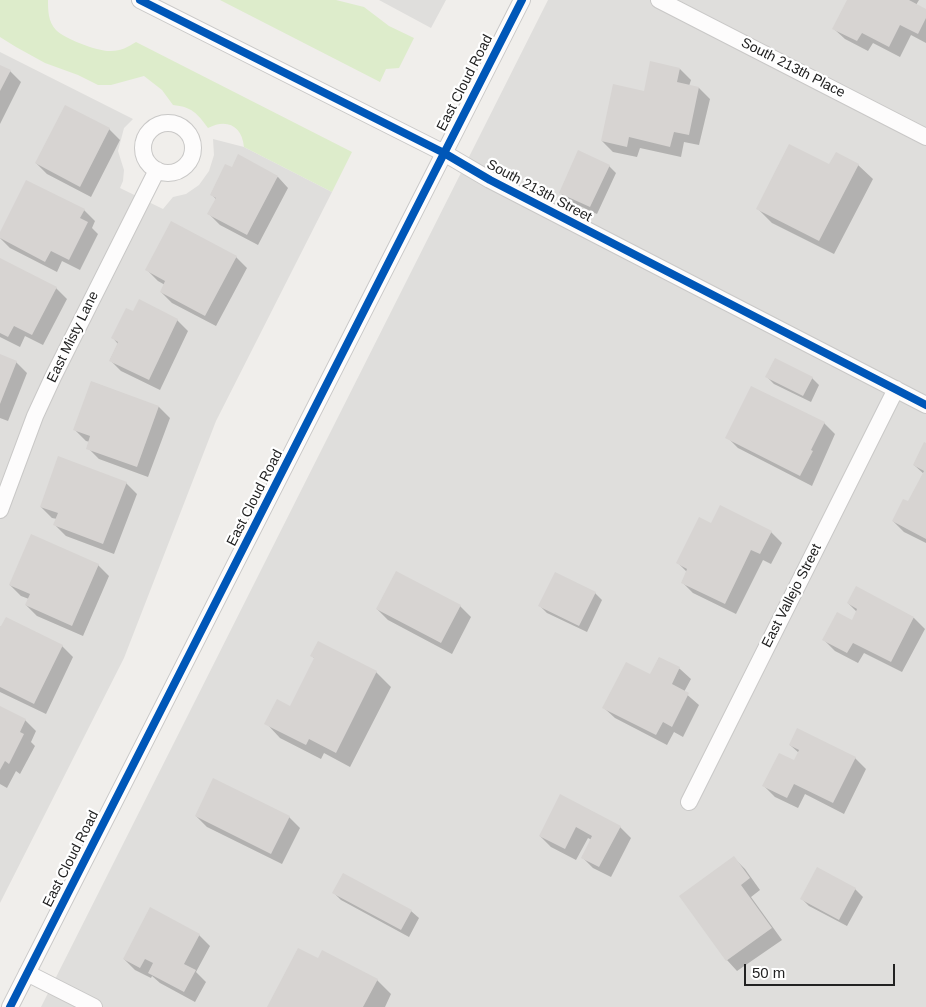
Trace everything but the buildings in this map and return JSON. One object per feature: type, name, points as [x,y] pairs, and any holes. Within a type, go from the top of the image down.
[{"type":"street","name":"South 213th Street","points":[[140,0],[444,153],[490,180],[926,405]]},
{"type":"street","name":"East Cloud Road","points":[[10,1007],[522,0]]},
{"type":"street","name":"South 213th Place","points":[[659,0],[926,136]]},
{"type":"street","name":"East Misty Lane","points":[[0,510],[35,416],[52,377],[157,170]]},
{"type":"street","name":"East Vallejo Street","points":[[689,802],[896,390]]},
{"type":"street","points":[[27,973],[94,1007]]},
{"type":"shaded area","points":[[379,0],[446,0],[431,28]]},
{"type":"shaded area","points":[[548,0],[926,0],[926,1007],[41,1007]]},
{"type":"shaded area","points":[[0,52],[133,119],[124,128],[118,151],[124,170],[120,188],[163,209],[173,197],[186,194],[199,185],[209,171],[214,155],[213,139],[244,147],[332,192],[216,421],[124,658],[0,903]]},
{"type":"green space","points":[[0,0],[48,0],[48,12],[51,23],[60,34],[74,41],[106,51],[115,51],[136,42],[352,152],[332,192],[244,147],[240,134],[232,126],[221,124],[208,128],[201,118],[190,109],[173,105],[162,90],[144,76],[111,85],[98,85],[78,75],[45,63],[16,47],[0,37]]},
{"type":"green space","points":[[220,0],[336,0],[364,7],[389,26],[414,38],[399,68],[386,69],[380,82]]},
{"type":"cycle path","points":[[140,0],[444,153],[490,180],[926,405]]},
{"type":"cycle path","points":[[10,1007],[522,0]]}]
